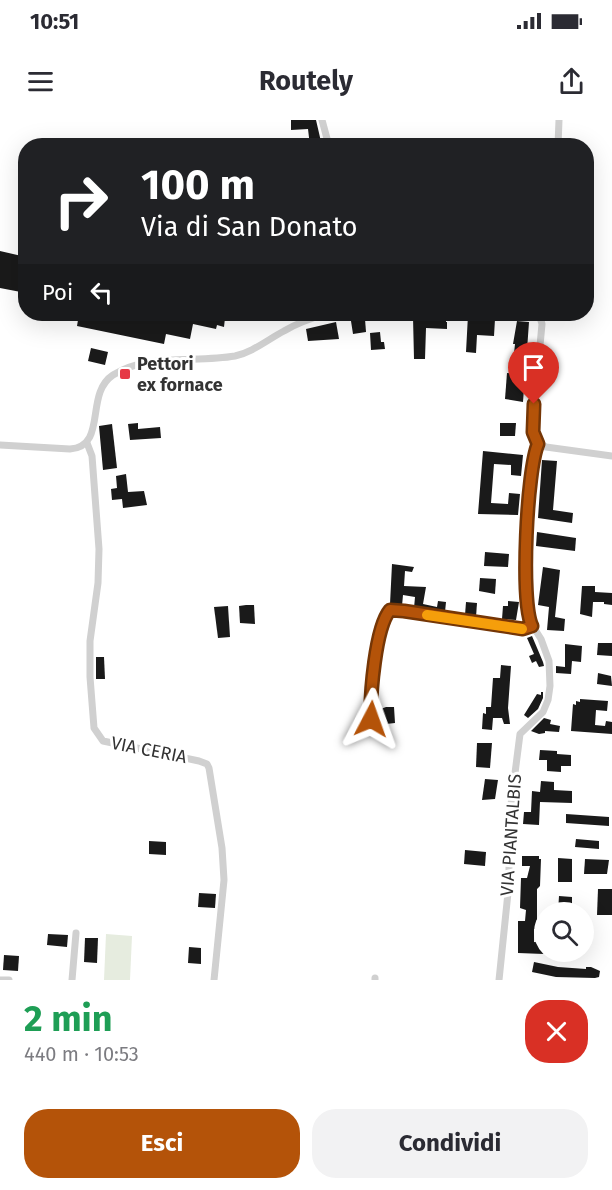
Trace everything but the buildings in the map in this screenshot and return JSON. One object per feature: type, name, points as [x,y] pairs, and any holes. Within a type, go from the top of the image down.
[{"type":"street","points":[[322,120],[326,138]]},
{"type":"street","points":[[558,138],[559,120]]},
{"type":"street","points":[[0,445],[70,449],[87,443],[91,436],[99,394],[107,380],[114,375],[143,364],[245,353],[285,330],[308,321]]},
{"type":"street","name":"VIA PIANTALBIS","points":[[499,980],[508,883],[509,820],[520,740],[522,730],[543,712],[549,695],[551,676],[549,661],[541,639],[532,626],[526,603],[527,544],[534,455],[538,444],[534,436],[533,416],[541,321]]},
{"type":"street","name":"VIA CERIA","points":[[87,443],[92,456],[99,549],[98,584],[89,664],[94,728],[103,741],[199,760],[207,764],[209,768],[222,849],[224,880],[214,980]]},
{"type":"street","points":[[538,444],[612,456]]},
{"type":"street","points":[[375,729],[370,711],[375,667],[381,632],[390,610],[523,629],[532,626]]},
{"type":"street","points":[[72,980],[76,933]]},
{"type":"street","points":[[0,980],[9,980]]},
{"type":"shaded area","points":[[106,934],[132,936],[130,980],[104,980]]},
{"type":"slow traffic","points":[[427,615],[522,629]]},
{"type":"place","name":"Pettori ex fornace","points":[[125,374]]},
{"type":"route","points":[[371,719],[375,667],[381,632],[390,610],[523,629],[532,626],[527,611],[526,578],[531,486],[534,455],[538,444],[533,432],[534,404]]}]
